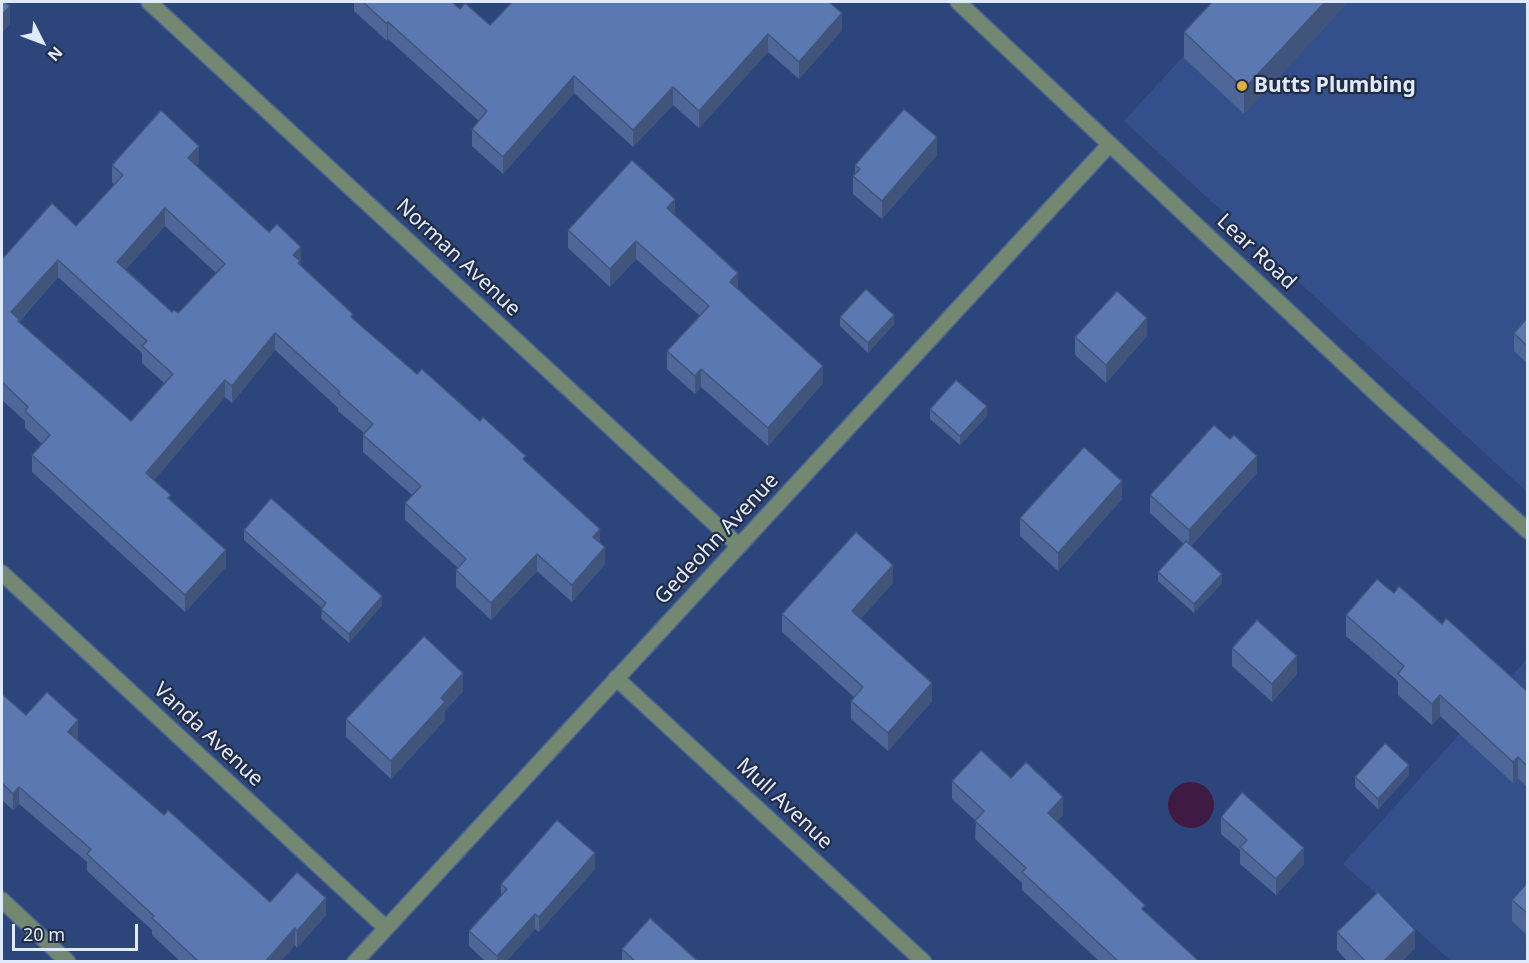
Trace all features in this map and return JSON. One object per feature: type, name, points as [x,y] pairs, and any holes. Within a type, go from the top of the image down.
[{"type":"street","name":"Norman Avenue","points":[[149,2],[739,546]]},
{"type":"street","name":"Lear Road","points":[[958,2],[1383,400],[1527,531]]},
{"type":"street","name":"Gedeohn Avenue","points":[[355,962],[1110,144]]},
{"type":"street","name":"Vanda Avenue","points":[[2,573],[386,928]]},
{"type":"street","name":"Mull Avenue","points":[[616,678],[924,962]]},
{"type":"street","points":[[2,900],[68,962]]},
{"type":"shaded area","points":[[1233,2],[1527,2],[1527,492],[1124,121]]},
{"type":"shaded area","points":[[1527,659],[1527,961],[1451,961],[1343,864]]},
{"type":"shaded area","points":[[1191,782],[1207,789],[1214,805],[1207,821],[1191,828],[1175,821],[1168,805],[1175,789]]},
{"type":"building","points":[[2,2],[10,6],[2,15]]},
{"type":"building","points":[[363,2],[452,2],[460,9],[465,3],[490,25],[512,2],[829,2],[842,13],[799,62],[768,34],[699,111],[673,87],[633,130],[574,76],[503,157],[472,129],[487,111]]},
{"type":"building","name":"Butts Plumbing","points":[[1212,2],[1325,2],[1244,89],[1184,32]]},
{"type":"building","points":[[904,109],[937,137],[882,201],[853,176],[860,169],[855,165]]},
{"type":"building","points":[[161,110],[199,146],[188,158],[269,232],[277,224],[301,247],[293,255],[300,261],[298,263],[353,314],[351,317],[417,374],[422,369],[480,421],[483,417],[526,456],[523,459],[600,529],[593,537],[605,547],[572,585],[537,554],[491,603],[456,570],[466,559],[405,503],[421,486],[363,435],[373,424],[275,333],[232,386],[225,380],[146,473],[171,495],[168,498],[226,550],[185,595],[32,455],[50,435],[25,411],[28,407],[2,382],[2,259],[52,203],[76,226],[123,175],[112,165]],"holes":[[[165,208],[225,264],[178,313],[174,310],[172,312],[117,262]],[[58,260],[147,341],[142,346],[173,374],[131,421],[18,321],[19,319],[11,312]]]},
{"type":"building","points":[[632,160],[675,199],[667,208],[738,273],[730,282],[823,366],[768,428],[701,369],[695,376],[667,351],[709,306],[636,241],[610,269],[568,230]]},
{"type":"building","points":[[866,289],[894,315],[868,343],[840,317]]},
{"type":"building","points":[[1117,291],[1147,318],[1106,365],[1075,337]]},
{"type":"building","points":[[1527,318],[1527,346],[1514,333]]},
{"type":"building","points":[[956,380],[987,406],[960,436],[930,409]]},
{"type":"building","points":[[1214,425],[1230,439],[1234,435],[1257,456],[1189,530],[1150,495]]},
{"type":"building","points":[[1084,447],[1122,481],[1058,553],[1020,518]]},
{"type":"building","points":[[271,498],[382,596],[349,634],[321,609],[326,603],[244,530]]},
{"type":"building","points":[[856,532],[893,565],[852,611],[932,683],[888,733],[851,701],[863,687],[782,614]]},
{"type":"building","points":[[1186,541],[1222,574],[1194,604],[1158,572]]},
{"type":"building","points":[[1377,579],[1394,593],[1399,586],[1442,624],[1446,618],[1527,691],[1527,766],[1518,757],[1513,762],[1440,695],[1432,704],[1398,674],[1404,666],[1346,615]]},
{"type":"building","points":[[1257,620],[1297,656],[1272,684],[1232,648]]},
{"type":"building","points":[[424,636],[463,673],[441,698],[445,702],[391,761],[346,719]]},
{"type":"building","points":[[47,692],[78,720],[68,732],[164,815],[168,810],[270,902],[297,872],[326,898],[265,962],[199,962],[152,918],[154,916],[87,854],[91,849],[19,787],[13,794],[2,783],[2,694],[26,715]]},
{"type":"building","points":[[1385,743],[1409,765],[1378,799],[1355,777]]},
{"type":"building","points":[[981,750],[1011,778],[1026,762],[1063,797],[1048,813],[1145,905],[1142,909],[1200,962],[1119,962],[1022,872],[1026,868],[975,821],[984,811],[952,781]]},
{"type":"building","points":[[1242,792],[1304,848],[1276,879],[1240,847],[1247,840],[1221,817]]},
{"type":"building","points":[[557,820],[595,853],[539,917],[535,914],[497,956],[469,931],[507,889],[501,884]]},
{"type":"building","points":[[1527,883],[1527,913],[1512,900]]},
{"type":"building","points":[[1378,892],[1415,930],[1383,962],[1366,962],[1337,932]]},
{"type":"building","points":[[650,918],[699,962],[636,962],[622,949]]},
{"type":"place","name":"Butts Plumbing","points":[[1242,86]]}]
